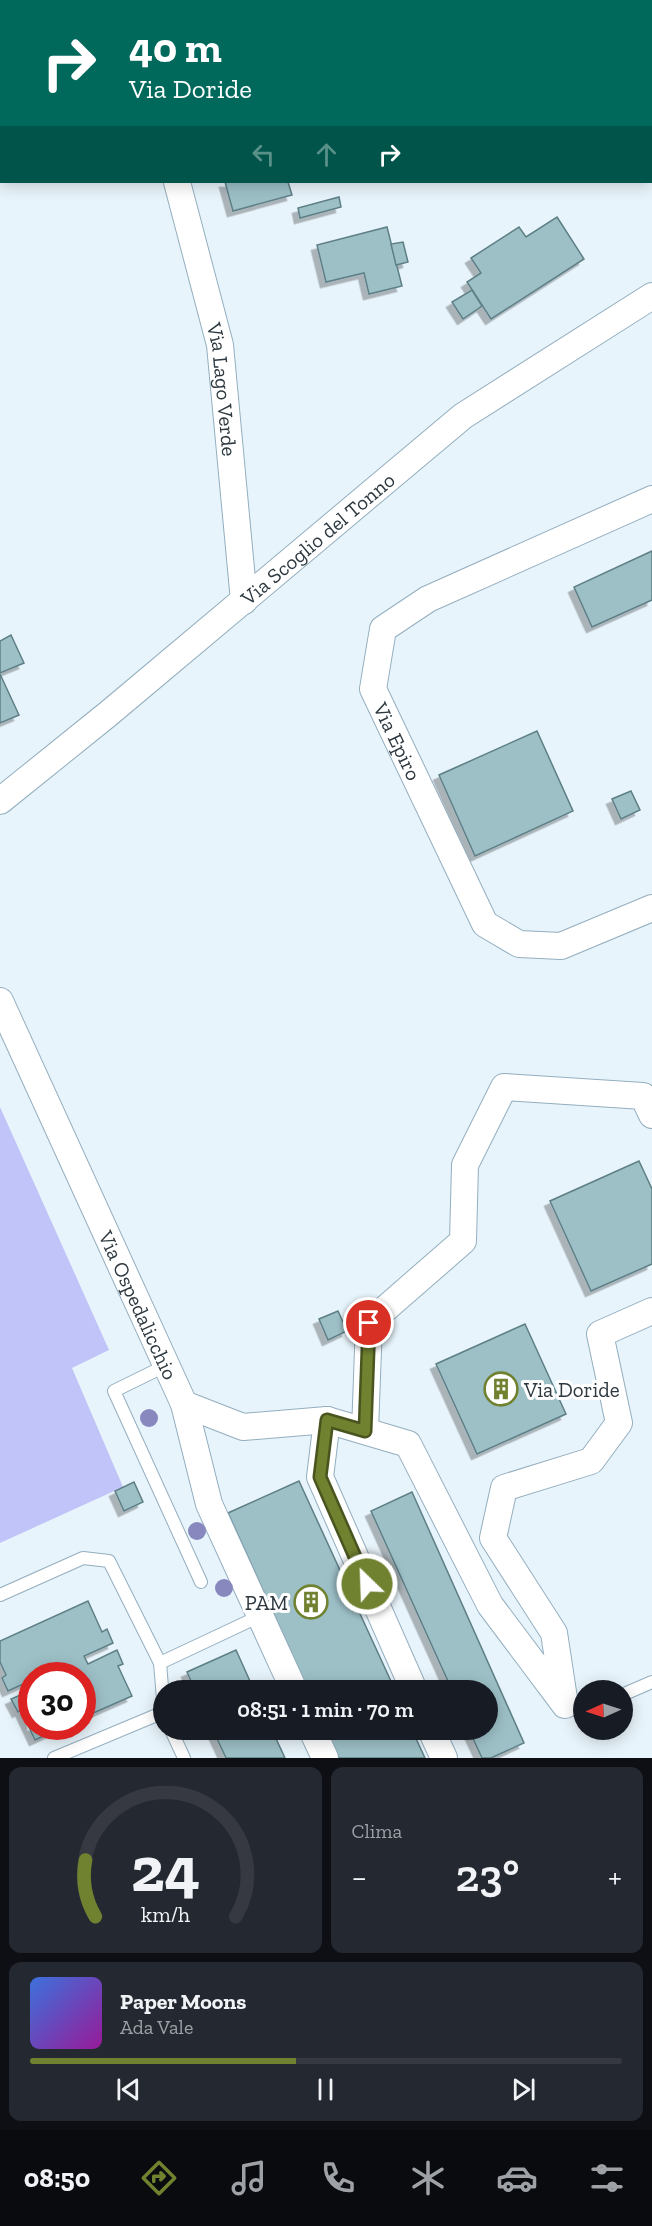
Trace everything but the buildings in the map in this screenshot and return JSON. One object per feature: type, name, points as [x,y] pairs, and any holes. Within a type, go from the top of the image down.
[{"type":"street","name":"Via Lago Verde","points":[[177,183],[220,345],[244,601]]},
{"type":"street","name":"Via Scoglio del Tonno","points":[[0,801],[108,714],[463,417],[652,296]]},
{"type":"street","name":"Via Epiro","points":[[652,499],[428,599],[383,629],[373,689],[485,924],[519,944],[561,946],[652,908]]},
{"type":"street","name":"Via Ospedalicchio","points":[[0,1001],[184,1404],[209,1504],[289,1680]]},
{"type":"street","points":[[365,1431],[369,1323],[463,1241],[465,1164],[504,1087],[643,1096],[652,1115]]},
{"type":"street","points":[[573,1704],[554,1632],[493,1538],[504,1488],[591,1461],[620,1423],[600,1334],[652,1311]]},
{"type":"street","points":[[184,1404],[243,1427],[327,1420],[408,1444],[490,1605],[573,1707]]},
{"type":"street","points":[[327,1420],[320,1477],[410,1680]]},
{"type":"street","points":[[317,1740],[325,1758]]},
{"type":"street","points":[[436,1740],[444,1758]]},
{"type":"lane","points":[[167,1365],[114,1391],[201,1582]]},
{"type":"lane","points":[[0,1595],[82,1558],[109,1561],[160,1663],[161,1680]]},
{"type":"lane","points":[[160,1663],[260,1616]]},
{"type":"lane","points":[[633,1690],[652,1682]]},
{"type":"lane","points":[[54,1758],[153,1717]]},
{"type":"lane","points":[[176,1740],[184,1758]]},
{"type":"shaded area","points":[[0,1107],[109,1350],[72,1368],[123,1487],[0,1543]]},
{"type":"place","name":"Via Doride","points":[[501,1389]]},
{"type":"place","name":"PAM","points":[[311,1602]]},
{"type":"route","points":[[367,1584],[320,1477],[327,1420],[365,1431],[369,1323]]}]
